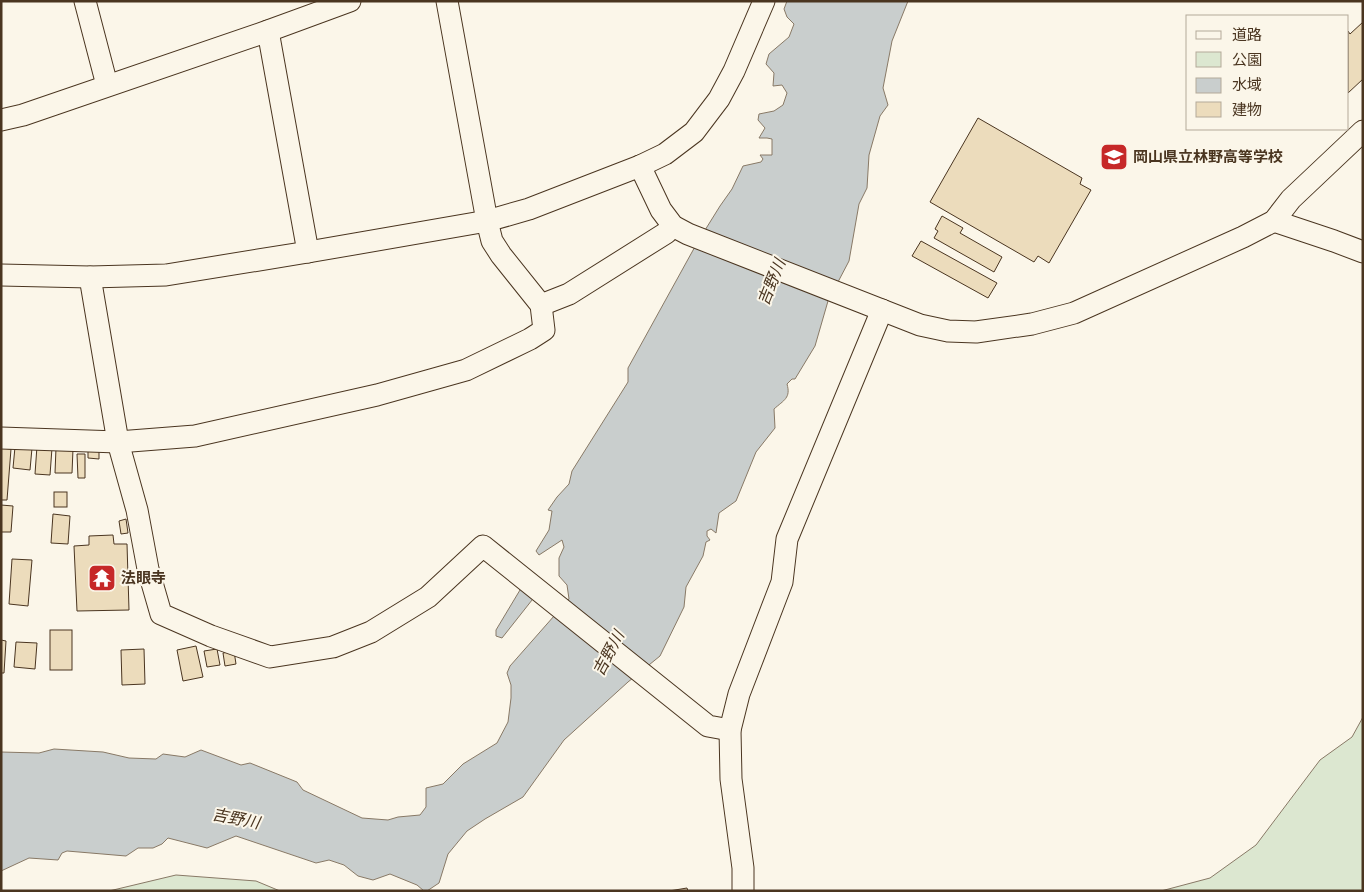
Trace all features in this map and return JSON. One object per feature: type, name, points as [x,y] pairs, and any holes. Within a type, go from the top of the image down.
[{"type":"street","points":[[85,1],[107,85]]},
{"type":"street","points":[[1,120],[23,115],[350,1]]},
{"type":"street","points":[[1,438],[118,442],[195,436],[377,395],[466,370],[530,340],[544,330],[541,306],[492,241],[447,1]]},
{"type":"street","points":[[1,276],[90,277],[166,275],[487,221],[529,209],[666,154],[694,132],[719,99],[734,71],[764,1]]},
{"type":"street","points":[[268,31],[308,252]]},
{"type":"street","points":[[640,166],[661,210],[680,230],[920,325],[948,331],[976,332],[1032,324],[1074,313],[1243,237],[1274,221],[1291,199],[1363,131]]},
{"type":"street","points":[[1274,221],[1363,252]]},
{"type":"street","points":[[541,306],[569,294],[666,233],[680,230]]},
{"type":"street","points":[[90,277],[118,442],[137,510],[148,569],[161,614],[211,636],[270,657],[333,647],[371,632],[428,597],[483,546],[708,726],[730,730]]},
{"type":"street","points":[[744,891],[743,868],[731,779],[730,730],[739,694],[782,582],[787,539],[882,310]]},
{"type":"green space","points":[[1363,717],[1363,891],[1161,891],[1210,878],[1256,845],[1320,760],[1352,737]]},
{"type":"green space","points":[[176,875],[256,881],[280,891],[109,891]]},
{"type":"water","name":"吉野川","points":[[787,1],[908,1],[892,41],[883,88],[888,105],[880,116],[869,155],[867,188],[859,204],[849,261],[828,301],[815,346],[795,379],[792,379],[787,384],[788,393],[786,398],[774,409],[775,428],[756,452],[736,501],[719,513],[716,533],[711,529],[707,531],[707,536],[710,540],[706,542],[703,556],[686,587],[684,607],[660,656],[628,682],[564,740],[523,797],[467,831],[448,854],[439,883],[427,891],[390,874],[373,880],[358,876],[344,865],[329,860],[316,863],[236,836],[207,848],[168,838],[162,844],[153,848],[138,848],[126,856],[67,851],[62,853],[58,860],[29,858],[1,871],[1,752],[39,753],[54,749],[103,752],[129,758],[156,759],[163,754],[185,757],[201,750],[241,765],[250,763],[297,782],[303,790],[362,818],[388,820],[420,815],[426,807],[426,788],[443,784],[463,764],[497,743],[508,722],[511,685],[507,673],[510,666],[569,599],[567,585],[559,576],[559,558],[564,547],[562,540],[539,555],[536,551],[549,530],[552,511],[548,510],[569,484],[572,471],[628,382],[628,368],[697,243],[732,189],[743,166],[761,162],[763,159],[760,155],[772,155],[772,139],[759,138],[765,128],[758,120],[759,114],[774,111],[783,105],[787,93],[782,85],[773,86],[774,73],[766,64],[769,54],[789,37],[794,24],[787,17],[784,9]]},
{"type":"water","points":[[523,585],[536,595],[502,638],[496,636],[496,630]]},
{"type":"building","points":[[1363,22],[1363,79],[1349,92],[1349,32],[1350,34]]},
{"type":"building","points":[[978,118],[1082,178],[1080,184],[1091,190],[1049,263],[1038,256],[1034,262],[930,202]]},
{"type":"building","points":[[942,216],[963,228],[960,233],[1002,257],[994,272],[934,238],[938,231],[935,229]]},
{"type":"building","points":[[921,241],[997,283],[988,298],[912,256]]},
{"type":"building","points":[[37,446],[52,448],[50,475],[35,474]]},
{"type":"building","points":[[15,447],[32,448],[30,470],[13,468]]},
{"type":"building","points":[[1,448],[11,449],[7,500],[1,500]]},
{"type":"building","points":[[56,448],[73,449],[72,473],[55,473]]},
{"type":"building","points":[[88,449],[99,449],[99,459],[88,458]]},
{"type":"building","points":[[77,454],[85,454],[85,478],[78,478]]},
{"type":"building","points":[[54,492],[67,492],[67,507],[54,507]]},
{"type":"building","points":[[1,505],[13,506],[11,532],[1,532]]},
{"type":"building","points":[[53,514],[70,516],[68,544],[51,543]]},
{"type":"building","points":[[126,519],[128,533],[121,534],[119,521]]},
{"type":"building","name":"法眼寺","points":[[113,535],[114,544],[127,544],[129,610],[77,611],[74,546],[89,545],[89,536]]},
{"type":"building","points":[[12,559],[32,560],[28,606],[9,604]]},
{"type":"building","points":[[50,630],[72,630],[72,670],[50,670]]},
{"type":"building","points":[[1,640],[6,641],[4,673],[1,673]]},
{"type":"building","points":[[16,642],[37,643],[35,669],[14,667]]},
{"type":"building","points":[[196,646],[203,677],[183,681],[177,650]]},
{"type":"building","points":[[144,649],[145,684],[122,685],[121,650]]},
{"type":"building","points":[[217,649],[220,665],[207,667],[204,651]]},
{"type":"building","points":[[234,651],[236,664],[225,666],[223,653]]},
{"type":"building","points":[[687,888],[688,891],[669,891]]},
{"type":"place","name":"岡山県立林野高等学校","points":[[1114,157]]},
{"type":"place","name":"法眼寺","points":[[102,578]]}]
